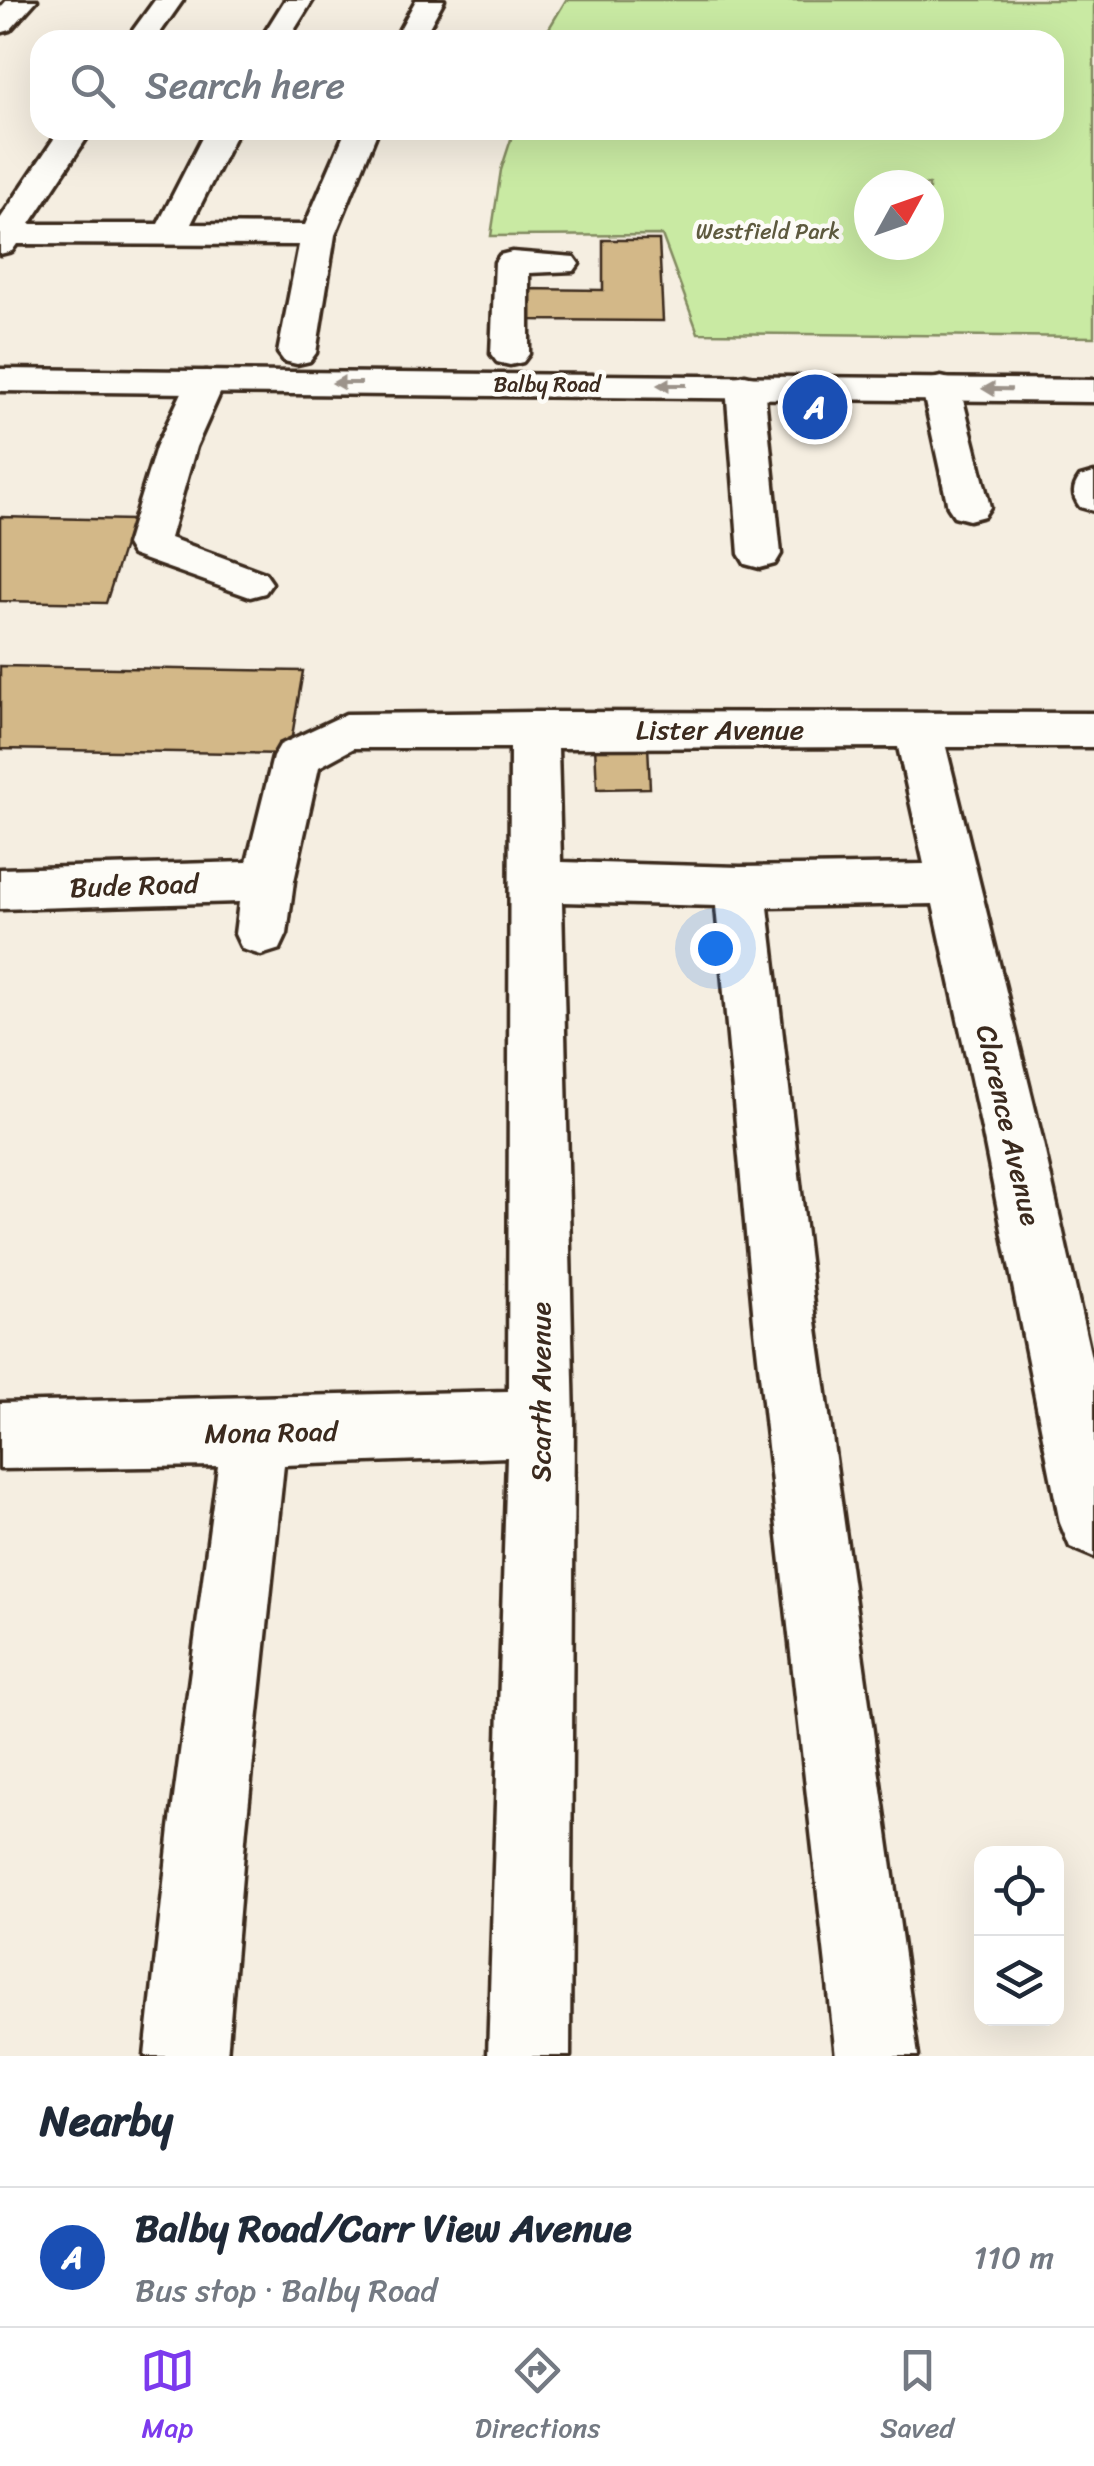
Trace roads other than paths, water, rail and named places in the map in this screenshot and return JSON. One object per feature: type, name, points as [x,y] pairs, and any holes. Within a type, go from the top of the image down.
[{"type":"street","points":[[0,24],[23,0]]},
{"type":"street","points":[[147,30],[169,0]]},
{"type":"street","points":[[280,30],[299,0]]},
{"type":"street","points":[[414,30],[430,0]]},
{"type":"street","points":[[2,237],[69,140]]},
{"type":"street","points":[[170,233],[217,140]]},
{"type":"street","points":[[297,353],[318,235],[358,140]]},
{"type":"street","points":[[2,237],[318,235]]},
{"type":"street","points":[[510,354],[512,262],[562,264]]},
{"type":"street","name":"Balby Road","points":[[0,350],[1094,360]]},
{"type":"street","name":"Balby Road","points":[[0,380],[1094,391]]},
{"type":"street","points":[[206,382],[176,447],[147,545],[250,583]]},
{"type":"street","points":[[745,386],[760,554]]},
{"type":"street","points":[[941,388],[969,507]]},
{"type":"street","points":[[1094,486],[1094,498]]},
{"type":"street","name":"Scarth Avenue","points":[[529,2056],[541,1423],[534,729]]},
{"type":"street","name":"Clarence Avenue","points":[[918,729],[1012,1134],[1094,1524]]},
{"type":"street","name":"Lister Avenue","points":[[268,881],[297,757],[346,731],[1094,730]]},
{"type":"street","points":[[261,934],[268,881]]},
{"type":"street","name":"Bude Road","points":[[0,888],[268,881]]},
{"type":"street","points":[[536,881],[740,887],[954,884]]},
{"type":"street","points":[[740,887],[785,1321],[877,2056]]},
{"type":"street","name":"Mona Road","points":[[0,1436],[255,1433],[541,1423]]},
{"type":"street","points":[[186,2056],[208,1828],[255,1433]]},
{"type":"place","name":"Balby Road/Carr View Avenue","points":[[815,407]]},
{"type":"park label","name":"Westfield Park","points":[[768,231]]}]
